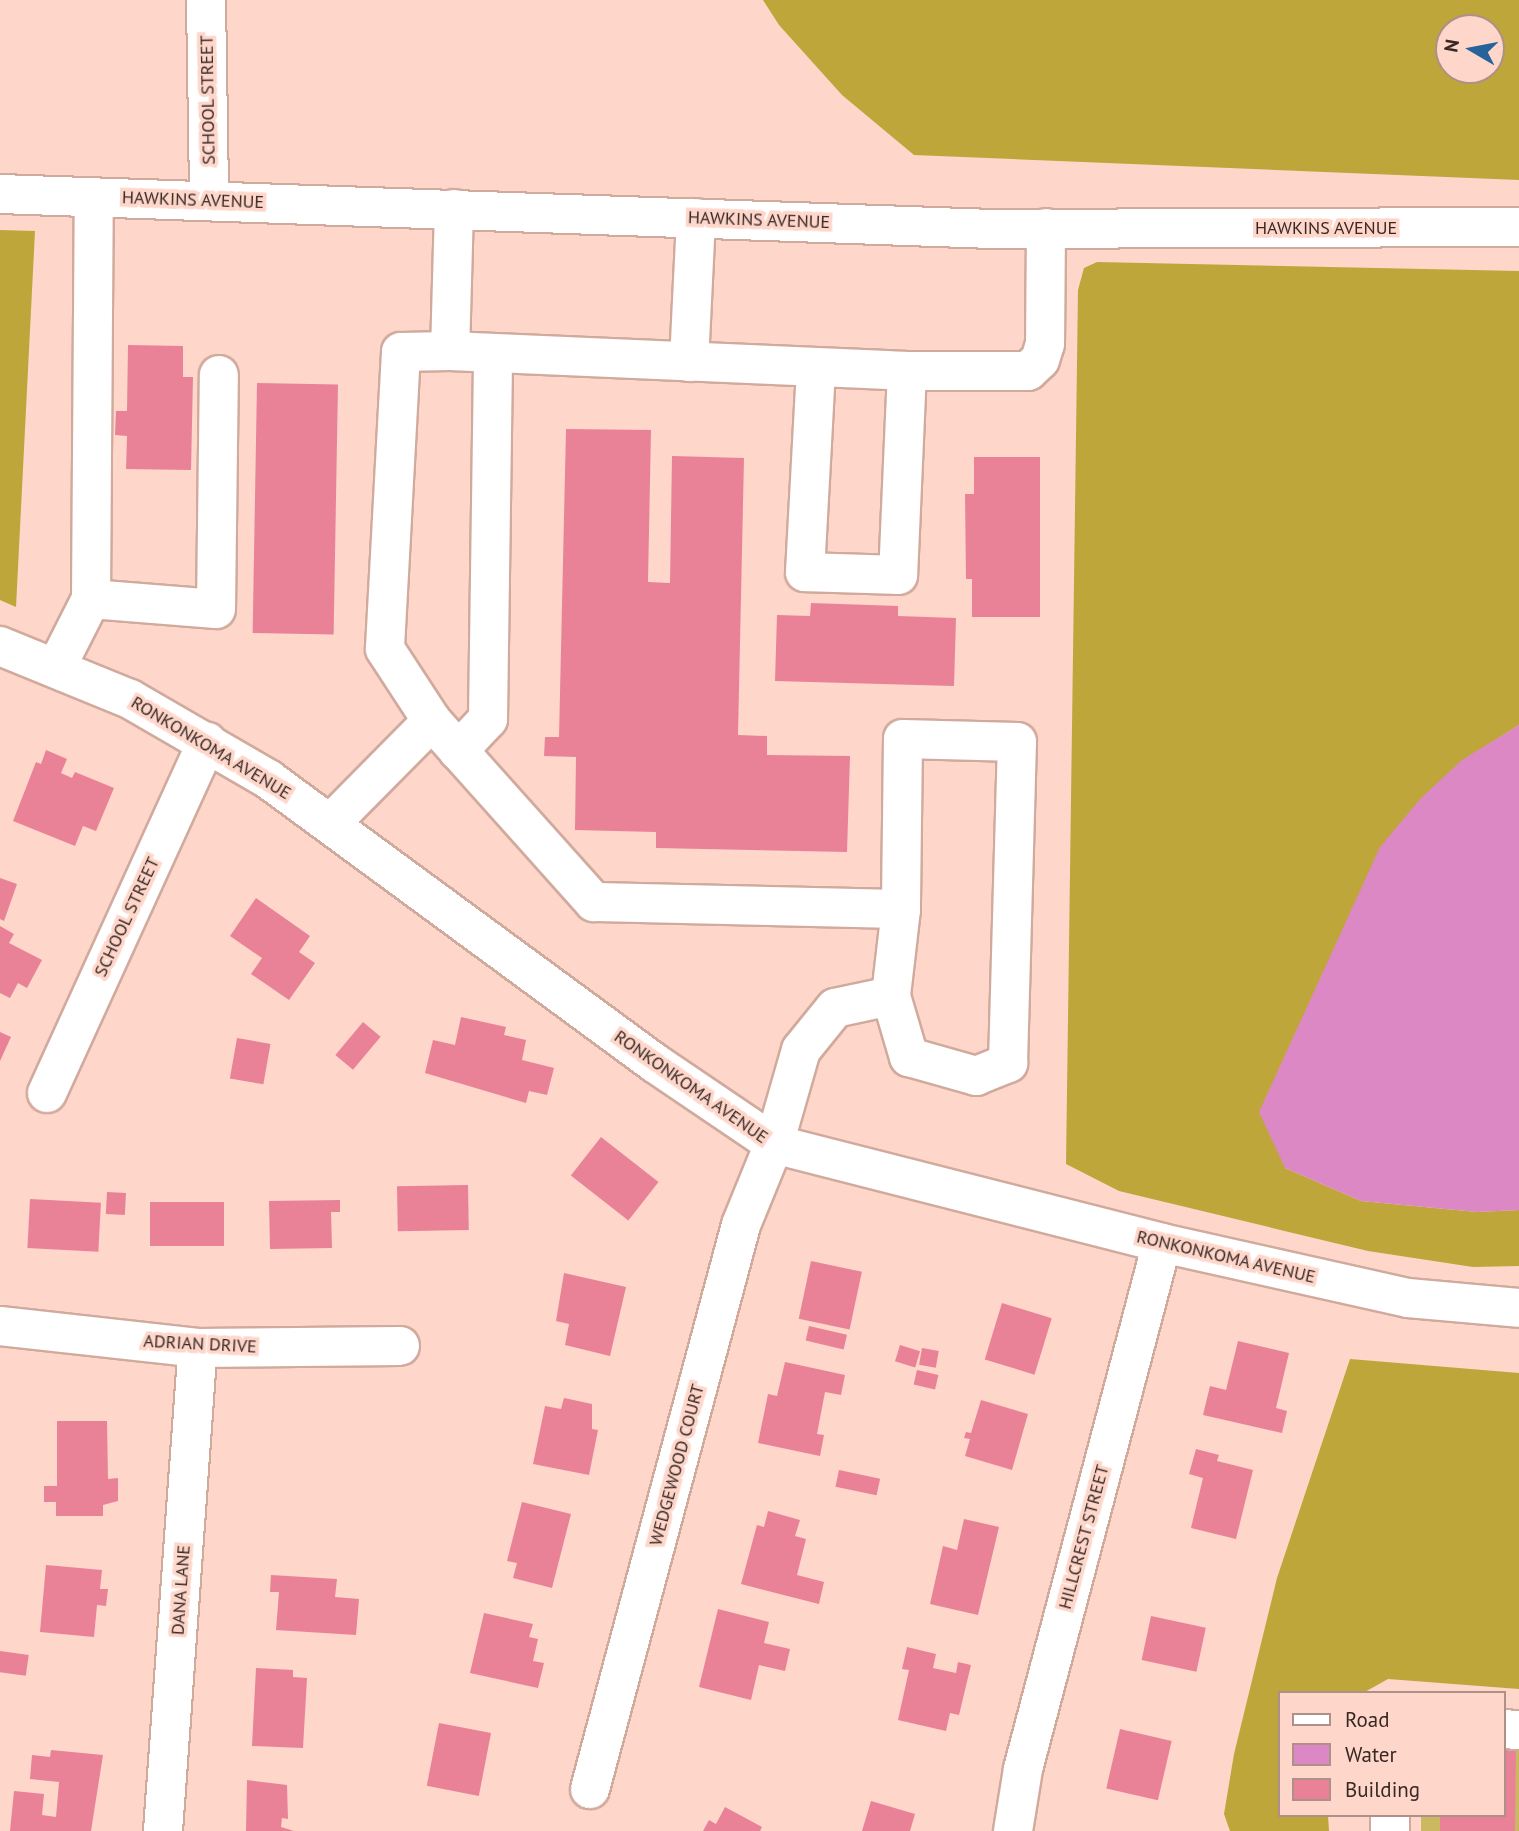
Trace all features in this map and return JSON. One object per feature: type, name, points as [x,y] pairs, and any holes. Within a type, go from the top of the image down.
[{"type":"street","name":"SCHOOL STREET","points":[[206,0],[209,201]]},
{"type":"street","name":"HAWKINS AVENUE","points":[[0,194],[1046,228],[1519,227]]},
{"type":"street","points":[[56,668],[91,599],[94,197]]},
{"type":"street","points":[[450,351],[454,209]]},
{"type":"street","points":[[689,362],[696,218]]},
{"type":"street","points":[[901,909],[594,902],[458,751],[432,722],[385,649],[401,352],[450,351],[907,371],[1028,371],[1040,359],[1045,344],[1046,228]]},
{"type":"street","points":[[458,751],[488,719],[493,354]]},
{"type":"street","points":[[816,368],[805,572],[898,575],[907,371]]},
{"type":"street","points":[[91,599],[216,609],[219,375]]},
{"type":"street","name":"RONKONKOMA AVENUE","points":[[0,646],[130,699],[207,742],[330,824],[656,1065],[774,1144],[1162,1243],[1408,1298],[1519,1308]]},
{"type":"street","points":[[330,824],[432,722]]},
{"type":"street","points":[[902,739],[1017,741],[1008,1063],[976,1076],[909,1057],[891,996],[901,909],[902,739]]},
{"type":"street","name":"SCHOOL STREET","points":[[47,1093],[207,742]]},
{"type":"street","name":"WEDGEWOOD COURT","points":[[590,1788],[741,1225],[774,1144],[801,1049],[835,1008],[891,996]]},
{"type":"street","name":"HILLCREST STREET","points":[[1013,1831],[1023,1769],[1162,1243]]},
{"type":"street","name":"ADRIAN DRIVE","points":[[0,1326],[198,1348],[400,1346]]},
{"type":"street","name":"DANA LANE","points":[[163,1831],[198,1348]]},
{"type":"shaded area","points":[[763,0],[1519,0],[1519,180],[914,155],[842,95],[779,25]]},
{"type":"shaded area","points":[[0,230],[35,231],[16,607],[0,600]]},
{"type":"shaded area","points":[[1097,262],[1519,271],[1519,725],[1462,761],[1285,1168],[1361,1201],[1477,1212],[1519,1210],[1519,1266],[1473,1267],[1368,1251],[1119,1191],[1066,1164],[1078,290],[1084,268]]},
{"type":"shaded area","points":[[1350,1359],[1519,1373],[1519,1689],[1388,1679],[1367,1691],[1278,1691],[1278,1817],[1328,1817],[1329,1831],[1230,1831],[1224,1814],[1234,1754],[1277,1578]]},
{"type":"shaded area","points":[[1505,1745],[1519,1745],[1519,1831],[1421,1831],[1421,1817],[1505,1817]]},
{"type":"water","points":[[1519,725],[1519,1210],[1477,1212],[1361,1201],[1285,1168],[1259,1112],[1380,847],[1421,798],[1462,760]]},
{"type":"building","points":[[128,345],[183,346],[183,377],[193,377],[191,470],[126,469],[127,436],[115,435],[116,411],[127,411]]},
{"type":"building","points":[[257,383],[338,384],[334,634],[253,633]]},
{"type":"building","points":[[566,429],[651,430],[648,582],[670,583],[672,456],[744,458],[738,735],[767,736],[767,755],[850,756],[847,852],[656,848],[656,832],[575,830],[576,757],[544,756],[545,737],[559,737]]},
{"type":"building","points":[[974,457],[1040,457],[1040,617],[972,617],[972,579],[966,579],[965,494],[974,494]]},
{"type":"building","points":[[811,603],[898,606],[898,616],[956,618],[954,686],[775,681],[777,615],[810,616]]},
{"type":"building","points":[[46,750],[67,759],[61,773],[72,778],[75,772],[114,788],[96,831],[83,826],[75,846],[13,821],[36,762],[41,764]]},
{"type":"building","points":[[0,878],[17,884],[4,921],[0,919]]},
{"type":"building","points":[[256,898],[310,936],[299,952],[315,963],[289,1000],[251,974],[262,958],[230,936]]},
{"type":"building","points":[[0,926],[14,934],[9,943],[42,960],[27,988],[18,983],[10,998],[0,993]]},
{"type":"building","points":[[461,1017],[506,1027],[504,1035],[526,1040],[522,1060],[554,1068],[547,1095],[529,1091],[526,1103],[425,1073],[433,1040],[455,1045]]},
{"type":"building","points":[[363,1022],[381,1037],[353,1070],[335,1055]]},
{"type":"building","points":[[0,1032],[11,1037],[0,1061]]},
{"type":"building","points":[[237,1038],[270,1044],[263,1084],[230,1078]]},
{"type":"building","points":[[601,1137],[659,1182],[628,1221],[571,1176]]},
{"type":"building","points":[[468,1185],[469,1230],[398,1231],[397,1186]]},
{"type":"building","points":[[107,1192],[126,1193],[125,1215],[106,1214]]},
{"type":"building","points":[[30,1199],[101,1203],[98,1252],[27,1248]]},
{"type":"building","points":[[340,1200],[340,1212],[331,1212],[332,1248],[270,1249],[269,1201]]},
{"type":"building","points":[[150,1202],[224,1202],[224,1246],[150,1246]]},
{"type":"building","points":[[811,1261],[862,1272],[850,1330],[799,1319]]},
{"type":"building","points":[[564,1273],[626,1287],[610,1356],[565,1345],[569,1324],[556,1321]]},
{"type":"building","points":[[1002,1303],[1052,1318],[1034,1375],[985,1359]]},
{"type":"building","points":[[809,1326],[847,1335],[844,1349],[806,1341]]},
{"type":"building","points":[[1238,1341],[1289,1353],[1276,1408],[1287,1411],[1282,1433],[1203,1415],[1210,1386],[1226,1390]]},
{"type":"building","points":[[900,1345],[920,1351],[915,1367],[895,1361]]},
{"type":"building","points":[[922,1348],[939,1351],[936,1368],[919,1365]]},
{"type":"building","points":[[785,1362],[845,1375],[841,1395],[825,1392],[817,1434],[824,1435],[820,1456],[758,1443],[768,1394],[777,1396]]},
{"type":"building","points":[[917,1370],[938,1375],[935,1390],[914,1385]]},
{"type":"building","points":[[564,1398],[592,1404],[592,1429],[598,1430],[589,1475],[533,1464],[545,1406],[561,1409]]},
{"type":"building","points":[[981,1400],[1028,1414],[1012,1470],[965,1456],[970,1439],[964,1438],[966,1432],[971,1433]]},
{"type":"building","points":[[57,1421],[107,1421],[108,1479],[118,1478],[118,1501],[103,1505],[103,1516],[56,1516],[56,1502],[44,1502],[44,1486],[57,1486]]},
{"type":"building","points":[[1196,1449],[1219,1455],[1217,1461],[1253,1470],[1236,1539],[1191,1528],[1203,1478],[1189,1474]]},
{"type":"building","points":[[839,1470],[880,1479],[877,1495],[835,1487]]},
{"type":"building","points":[[522,1502],[571,1514],[552,1588],[513,1578],[517,1563],[507,1561]]},
{"type":"building","points":[[768,1511],[800,1520],[795,1536],[806,1539],[797,1575],[824,1582],[819,1604],[741,1584],[757,1525],[764,1527]]},
{"type":"building","points":[[964,1519],[999,1527],[978,1615],[930,1604],[943,1546],[957,1550]]},
{"type":"building","points":[[46,1565],[102,1570],[100,1589],[108,1589],[106,1606],[97,1605],[94,1637],[40,1632]]},
{"type":"building","points":[[271,1575],[337,1579],[335,1597],[359,1599],[356,1635],[276,1630],[279,1592],[270,1592]]},
{"type":"building","points":[[718,1609],[769,1622],[764,1643],[790,1649],[785,1671],[759,1665],[751,1700],[699,1687]]},
{"type":"building","points":[[484,1613],[533,1624],[529,1637],[538,1639],[533,1661],[544,1663],[538,1688],[470,1673]]},
{"type":"building","points":[[1151,1616],[1206,1628],[1196,1672],[1142,1660]]},
{"type":"building","points":[[907,1647],[936,1654],[933,1668],[956,1673],[958,1662],[971,1665],[959,1715],[950,1713],[946,1731],[898,1720],[909,1670],[902,1669]]},
{"type":"building","points":[[0,1651],[29,1655],[26,1676],[0,1672]]},
{"type":"building","points":[[256,1668],[293,1670],[293,1677],[307,1678],[303,1748],[252,1746]]},
{"type":"building","points":[[439,1723],[491,1733],[479,1796],[427,1786]]},
{"type":"building","points":[[1120,1729],[1172,1741],[1158,1800],[1106,1788]]},
{"type":"building","points":[[1505,1745],[1516,1745],[1515,1831],[1440,1831],[1440,1817],[1505,1817]]},
{"type":"building","points":[[51,1750],[103,1755],[91,1831],[10,1831],[14,1791],[44,1794],[42,1815],[56,1817],[59,1782],[30,1779],[32,1755],[50,1757]]},
{"type":"building","points":[[247,1780],[287,1785],[288,1819],[282,1818],[281,1827],[294,1831],[246,1831]]},
{"type":"building","points":[[871,1801],[915,1814],[910,1831],[862,1831]]},
{"type":"building","points":[[725,1807],[762,1827],[760,1831],[703,1831],[709,1820],[716,1824]]}]
